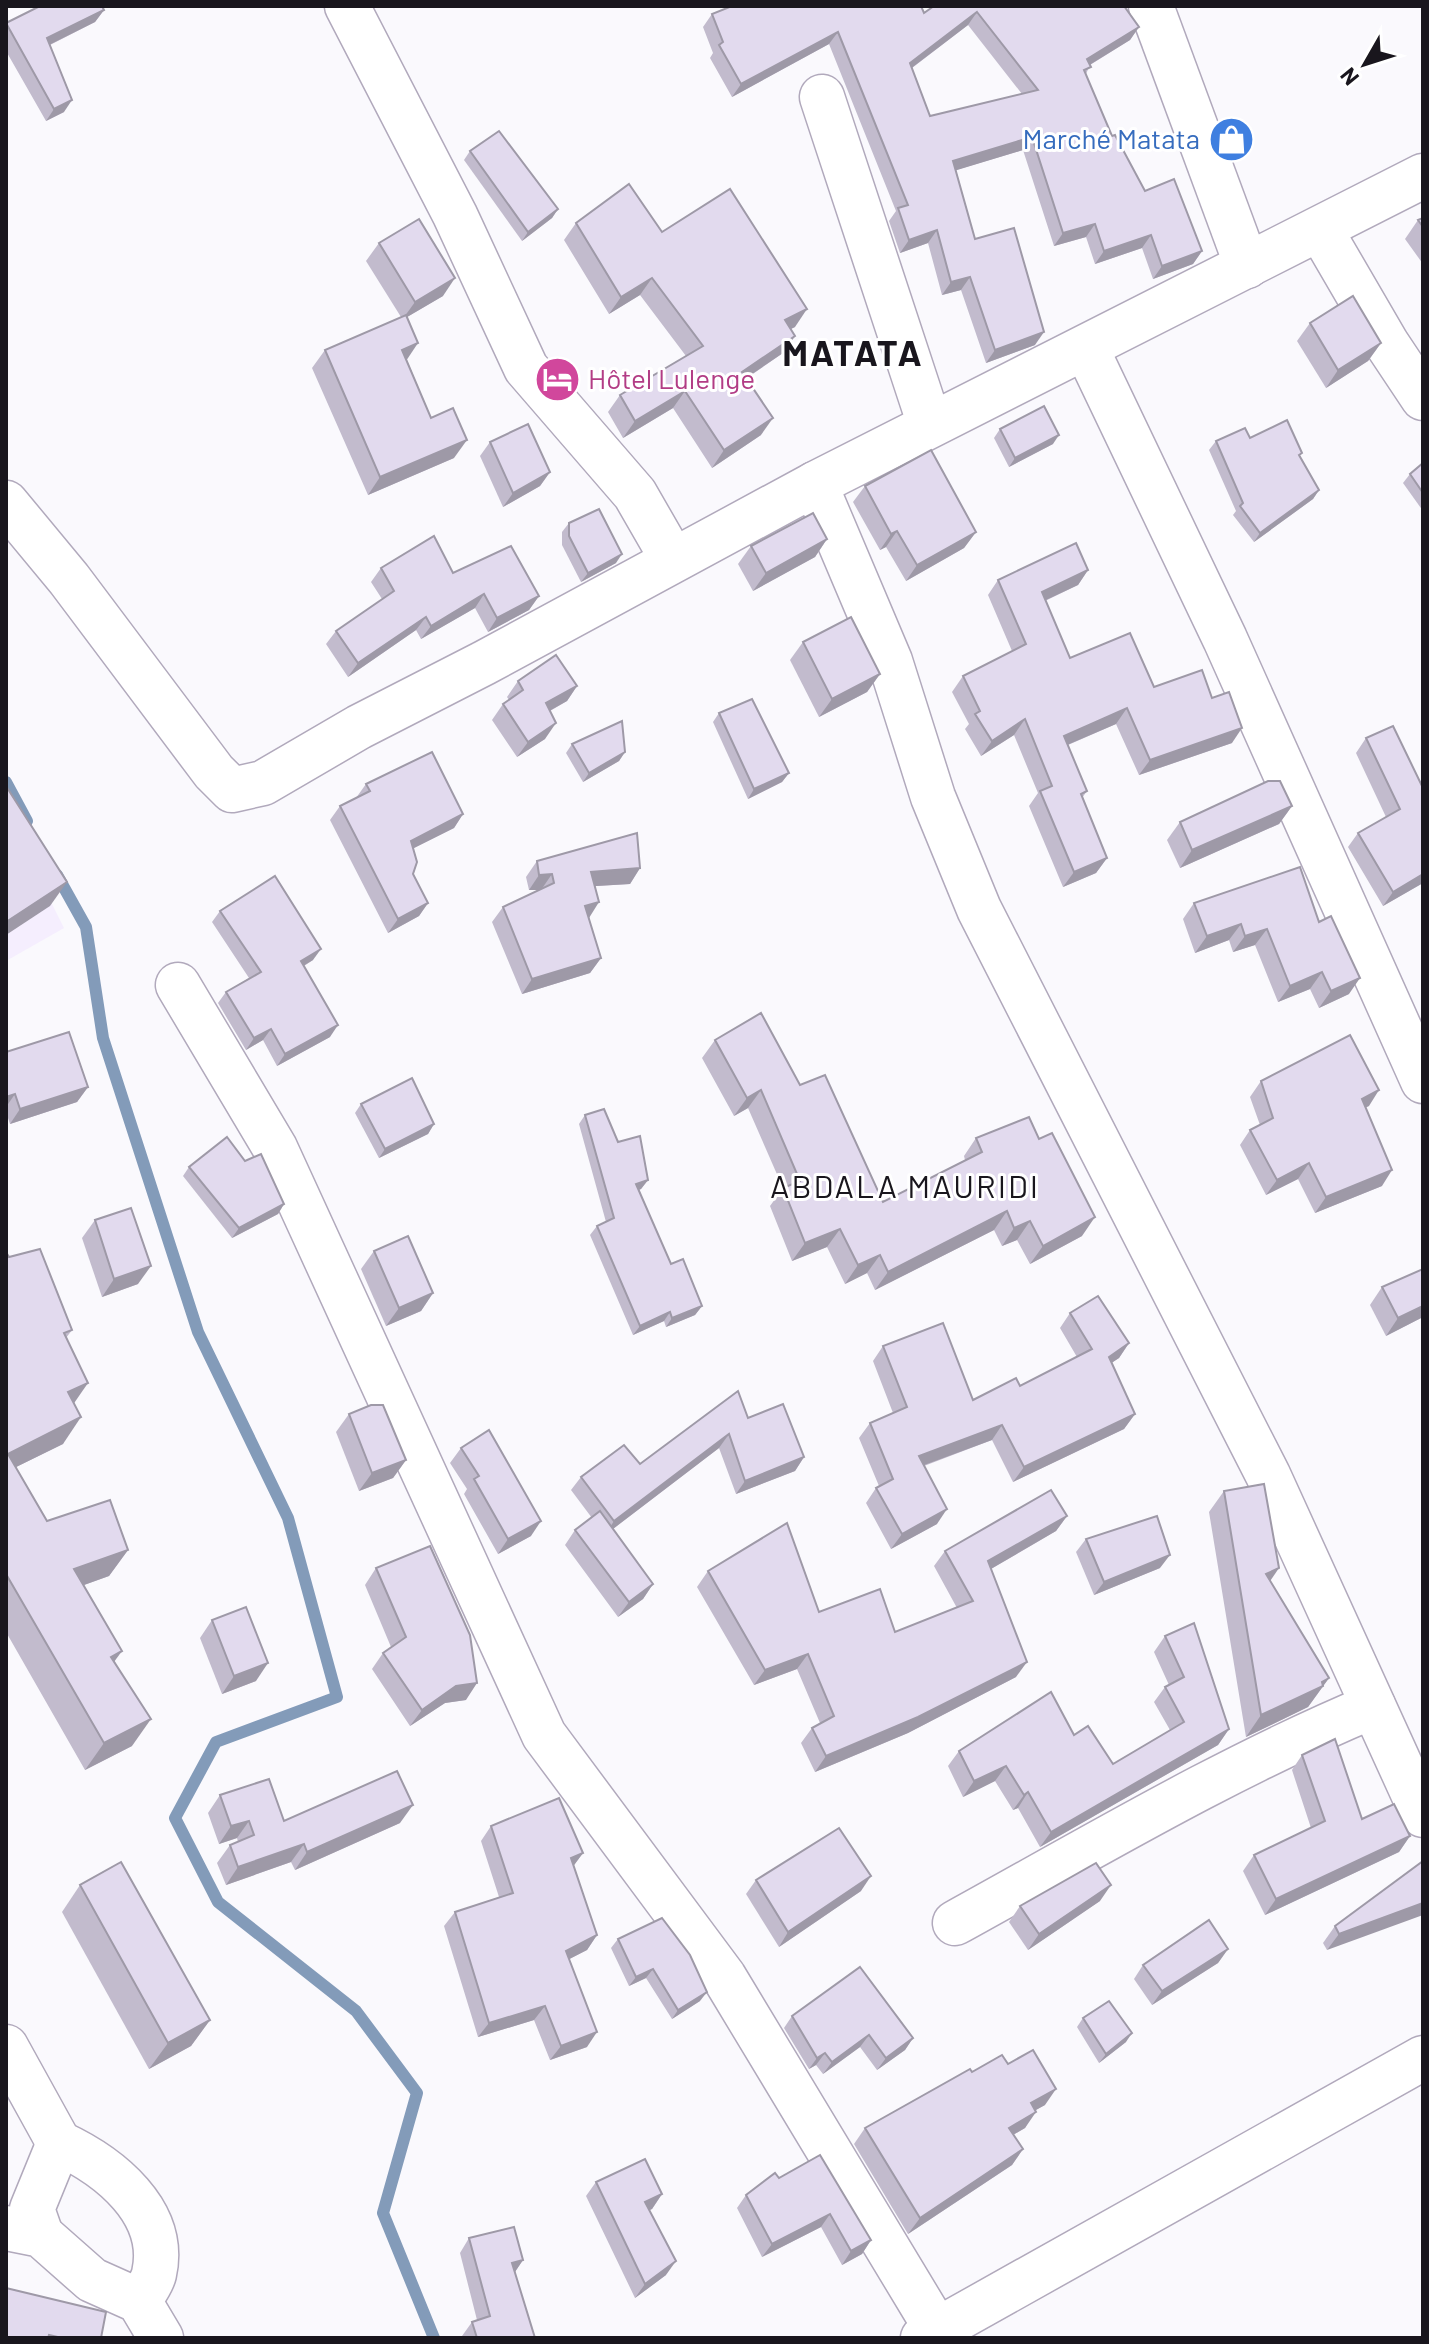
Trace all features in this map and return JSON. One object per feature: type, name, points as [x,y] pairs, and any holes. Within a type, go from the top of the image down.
[{"type":"street","points":[[347,6],[455,215],[526,368],[635,494],[673,560]]},
{"type":"street","points":[[1151,6],[1247,266]]},
{"type":"street","points":[[822,97],[930,425]]},
{"type":"street","points":[[6,503],[69,579],[214,772],[232,790],[263,783],[359,727],[815,484],[1423,176]]},
{"type":"street","points":[[1320,229],[1387,344],[1423,398]]},
{"type":"street","points":[[1086,348],[1225,639],[1423,1081]]},
{"type":"street","points":[[815,484],[890,661],[933,797],[979,909],[1268,1475],[1423,1815]]},
{"type":"street","points":[[178,985],[275,1148],[544,1735],[724,1977],[930,2334],[1423,2058]]},
{"type":"street","points":[[955,1923],[1164,1805],[1315,1730],[1373,1706]]},
{"type":"street","points":[[6,2047],[59,2143],[89,2157],[131,2192],[156,2236],[154,2276],[139,2301]]},
{"type":"street","points":[[59,2143],[23,2232],[92,2280],[139,2301],[161,2338]]},
{"type":"shaded area","points":[[6,812],[64,928],[6,961]]},
{"type":"building","points":[[40,6],[102,6],[104,10],[47,38],[72,100],[54,109],[6,23]]},
{"type":"building","points":[[732,6],[921,6],[924,13],[934,6],[1124,6],[1139,27],[1087,59],[1091,67],[1084,70],[1112,136],[1115,135],[1145,191],[1174,179],[1202,251],[1162,266],[1151,235],[1104,251],[1095,224],[1063,233],[1032,137],[953,161],[975,239],[1014,228],[1044,332],[995,350],[970,277],[951,282],[937,230],[909,240],[898,208],[908,205],[838,32],[741,84],[719,45],[723,42],[712,14]],"holes":[[[977,12],[1038,90],[930,116],[910,63]]]},
{"type":"building","points":[[499,131],[558,209],[528,232],[470,151]]},
{"type":"building","points":[[629,184],[662,232],[730,189],[807,309],[785,320],[795,336],[742,372],[773,418],[724,450],[685,391],[635,421],[620,395],[703,346],[652,278],[621,297],[576,223]]},
{"type":"building","points":[[419,219],[455,278],[415,302],[379,243]]},
{"type":"building","points":[[1353,296],[1381,343],[1338,370],[1310,323]]},
{"type":"building","points":[[406,315],[418,343],[402,350],[431,418],[453,408],[467,440],[380,477],[325,350]]},
{"type":"building","points":[[1044,406],[1059,435],[1015,458],[1000,429]]},
{"type":"building","points":[[1287,420],[1302,453],[1299,455],[1319,490],[1260,533],[1240,506],[1243,503],[1216,441],[1245,428],[1250,438]]},
{"type":"building","points":[[528,424],[550,472],[513,493],[490,442]]},
{"type":"building","points":[[931,450],[976,532],[917,565],[897,531],[891,534],[865,486]]},
{"type":"building","points":[[1423,463],[1423,493],[1410,474]]},
{"type":"building","points":[[599,509],[622,554],[588,573],[569,536],[569,523]]},
{"type":"building","points":[[813,513],[827,539],[766,573],[751,546]]},
{"type":"building","points":[[434,536],[453,573],[511,546],[539,596],[497,618],[484,594],[431,626],[426,617],[358,663],[336,631],[394,591],[381,568]]},
{"type":"building","points":[[1076,543],[1088,570],[1042,592],[1070,658],[1130,633],[1154,687],[1202,670],[1212,698],[1229,692],[1242,728],[1150,760],[1127,708],[1064,736],[1087,791],[1081,794],[1107,858],[1074,872],[1040,791],[1052,786],[1025,719],[992,741],[975,714],[980,711],[963,676],[1026,644],[998,580]]},
{"type":"building","points":[[851,617],[880,674],[832,699],[803,642]]},
{"type":"building","points":[[556,655],[577,686],[546,703],[556,723],[528,742],[503,704],[523,690],[518,681]]},
{"type":"building","points":[[752,699],[789,773],[754,789],[719,713]]},
{"type":"building","points":[[622,721],[625,752],[589,773],[572,744]]},
{"type":"building","points":[[1393,726],[1423,788],[1423,874],[1393,892],[1358,833],[1400,809],[1366,738]]},
{"type":"building","points":[[432,752],[463,814],[411,841],[417,862],[413,874],[428,903],[398,919],[340,806],[370,791],[366,784]]},
{"type":"building","points":[[1268,781],[1280,781],[1292,806],[1192,850],[1180,822]]},
{"type":"building","points":[[6,786],[67,882],[6,922]]},
{"type":"building","points":[[637,833],[640,868],[591,872],[599,902],[585,906],[601,958],[532,979],[503,907],[554,883],[552,874],[539,875],[537,861]]},
{"type":"building","points":[[1300,867],[1319,922],[1331,916],[1360,978],[1331,991],[1322,972],[1290,986],[1267,929],[1245,936],[1241,924],[1207,936],[1194,903]]},
{"type":"building","points":[[275,876],[321,949],[301,961],[338,1025],[285,1054],[271,1029],[254,1038],[226,992],[261,972],[220,911]]},
{"type":"building","points":[[761,1013],[800,1085],[825,1075],[883,1202],[982,1152],[976,1138],[1029,1117],[1039,1139],[1052,1133],[1095,1217],[1043,1246],[1030,1221],[1014,1228],[1007,1211],[888,1272],[880,1255],[858,1265],[840,1229],[805,1243],[783,1188],[800,1181],[761,1090],[747,1098],[715,1040]]},
{"type":"building","points":[[69,1032],[88,1087],[20,1109],[15,1094],[6,1097],[6,1052]]},
{"type":"building","points":[[1350,1035],[1379,1090],[1362,1099],[1392,1170],[1326,1197],[1309,1163],[1277,1180],[1250,1130],[1273,1118],[1261,1081]]},
{"type":"building","points":[[412,1078],[434,1124],[385,1149],[361,1104]]},
{"type":"building","points":[[604,1109],[618,1142],[640,1136],[648,1180],[636,1184],[671,1264],[683,1259],[702,1306],[672,1318],[670,1312],[640,1326],[597,1226],[614,1218],[585,1115]]},
{"type":"building","points":[[227,1137],[245,1161],[261,1154],[284,1204],[239,1228],[189,1167]]},
{"type":"building","points":[[131,1208],[151,1266],[114,1279],[95,1220]]},
{"type":"building","points":[[408,1236],[433,1293],[399,1308],[374,1251]]},
{"type":"building","points":[[40,1249],[72,1330],[64,1333],[88,1383],[68,1392],[81,1417],[8,1454],[47,1521],[110,1500],[128,1550],[74,1569],[122,1651],[111,1657],[151,1719],[104,1743],[6,1574],[6,1252],[9,1257]]},
{"type":"building","points":[[1423,1269],[1423,1306],[1398,1318],[1382,1287]]},
{"type":"building","points":[[1098,1296],[1129,1343],[1109,1357],[1135,1414],[1024,1467],[1002,1425],[919,1456],[947,1509],[902,1534],[876,1488],[893,1479],[870,1423],[907,1407],[883,1346],[943,1323],[973,1400],[1016,1378],[1020,1386],[1092,1349],[1070,1313]]},
{"type":"building","points":[[738,1391],[748,1418],[783,1404],[804,1457],[745,1481],[729,1434],[614,1521],[581,1477],[624,1445],[640,1464]]},
{"type":"building","points":[[371,1405],[383,1405],[406,1460],[372,1473],[349,1414]]},
{"type":"building","points":[[489,1430],[541,1521],[508,1539],[474,1479],[479,1476],[461,1448]]},
{"type":"building","points":[[1264,1484],[1279,1568],[1266,1574],[1329,1678],[1322,1682],[1323,1686],[1261,1715],[1224,1491]]},
{"type":"building","points":[[1051,1490],[1067,1516],[988,1561],[1027,1662],[918,1717],[826,1756],[812,1728],[834,1716],[808,1654],[765,1670],[708,1571],[787,1523],[819,1612],[880,1589],[895,1632],[973,1601],[945,1551]]},
{"type":"building","points":[[600,1511],[653,1584],[629,1602],[575,1530]]},
{"type":"building","points":[[1157,1516],[1170,1555],[1104,1582],[1086,1539]]},
{"type":"building","points":[[430,1546],[470,1635],[477,1683],[456,1686],[422,1710],[383,1653],[406,1637],[376,1568]]},
{"type":"building","points":[[246,1607],[268,1663],[234,1676],[212,1620]]},
{"type":"building","points":[[1194,1623],[1229,1729],[1051,1832],[1028,1792],[1024,1795],[1006,1766],[974,1781],[959,1751],[1051,1692],[1074,1735],[1088,1726],[1113,1764],[1184,1722],[1165,1687],[1184,1677],[1165,1636]]},
{"type":"building","points":[[1335,1739],[1362,1819],[1394,1804],[1410,1836],[1276,1899],[1254,1855],[1325,1821],[1302,1755]]},
{"type":"building","points":[[397,1771],[413,1805],[307,1852],[304,1844],[238,1867],[230,1845],[254,1835],[249,1821],[231,1826],[220,1795],[269,1779],[284,1821]]},
{"type":"building","points":[[559,1798],[583,1853],[571,1858],[597,1935],[566,1951],[597,2032],[561,2046],[545,2006],[489,2023],[455,1912],[513,1893],[491,1826]]},
{"type":"building","points":[[839,1828],[871,1876],[788,1932],[756,1880]]},
{"type":"building","points":[[1423,1861],[1423,1903],[1339,1934],[1335,1926]]},
{"type":"building","points":[[121,1862],[210,2020],[168,2043],[80,1885]]},
{"type":"building","points":[[1096,1863],[1111,1885],[1039,1934],[1020,1906]]},
{"type":"building","points":[[662,1918],[690,1955],[707,1992],[678,2010],[653,1969],[636,1977],[618,1939]]},
{"type":"building","points":[[1209,1920],[1228,1949],[1162,1991],[1143,1965]]},
{"type":"building","points":[[860,1967],[913,2038],[886,2058],[869,2035],[832,2062],[825,2053],[817,2058],[792,2016]]},
{"type":"building","points":[[1109,2001],[1132,2033],[1106,2054],[1083,2018]]},
{"type":"building","points":[[1033,2050],[1056,2089],[1031,2103],[1036,2112],[1009,2128],[1023,2149],[920,2218],[865,2128],[970,2069],[972,2072],[1002,2055],[1008,2064]]},
{"type":"building","points":[[820,2155],[871,2240],[851,2251],[830,2214],[772,2244],[746,2195],[775,2173],[779,2178]]},
{"type":"building","points":[[645,2159],[662,2194],[645,2202],[676,2261],[645,2284],[596,2182]]},
{"type":"building","points":[[514,2227],[523,2260],[512,2263],[535,2338],[477,2338],[472,2322],[490,2316],[469,2238]]},
{"type":"building","points":[[6,2288],[106,2312],[101,2338],[49,2335],[48,2338],[6,2338]]},
{"type":"waterway","points":[[6,782],[27,821]]},
{"type":"waterway","points":[[57,875],[86,927],[103,1038],[198,1332],[288,1518],[337,1697],[216,1742],[175,1818],[218,1902],[356,2011],[417,2093],[383,2213],[434,2338]]},
{"type":"place","name":"Marché Matata","points":[[1231,139]]},
{"type":"place","name":"Hôtel Lulenge","points":[[557,379]]},
{"type":"district","name":"MATATA","points":[[853,353]]},
{"type":"district","name":"ABDALA MAURIDI","points":[[905,1187]]}]
